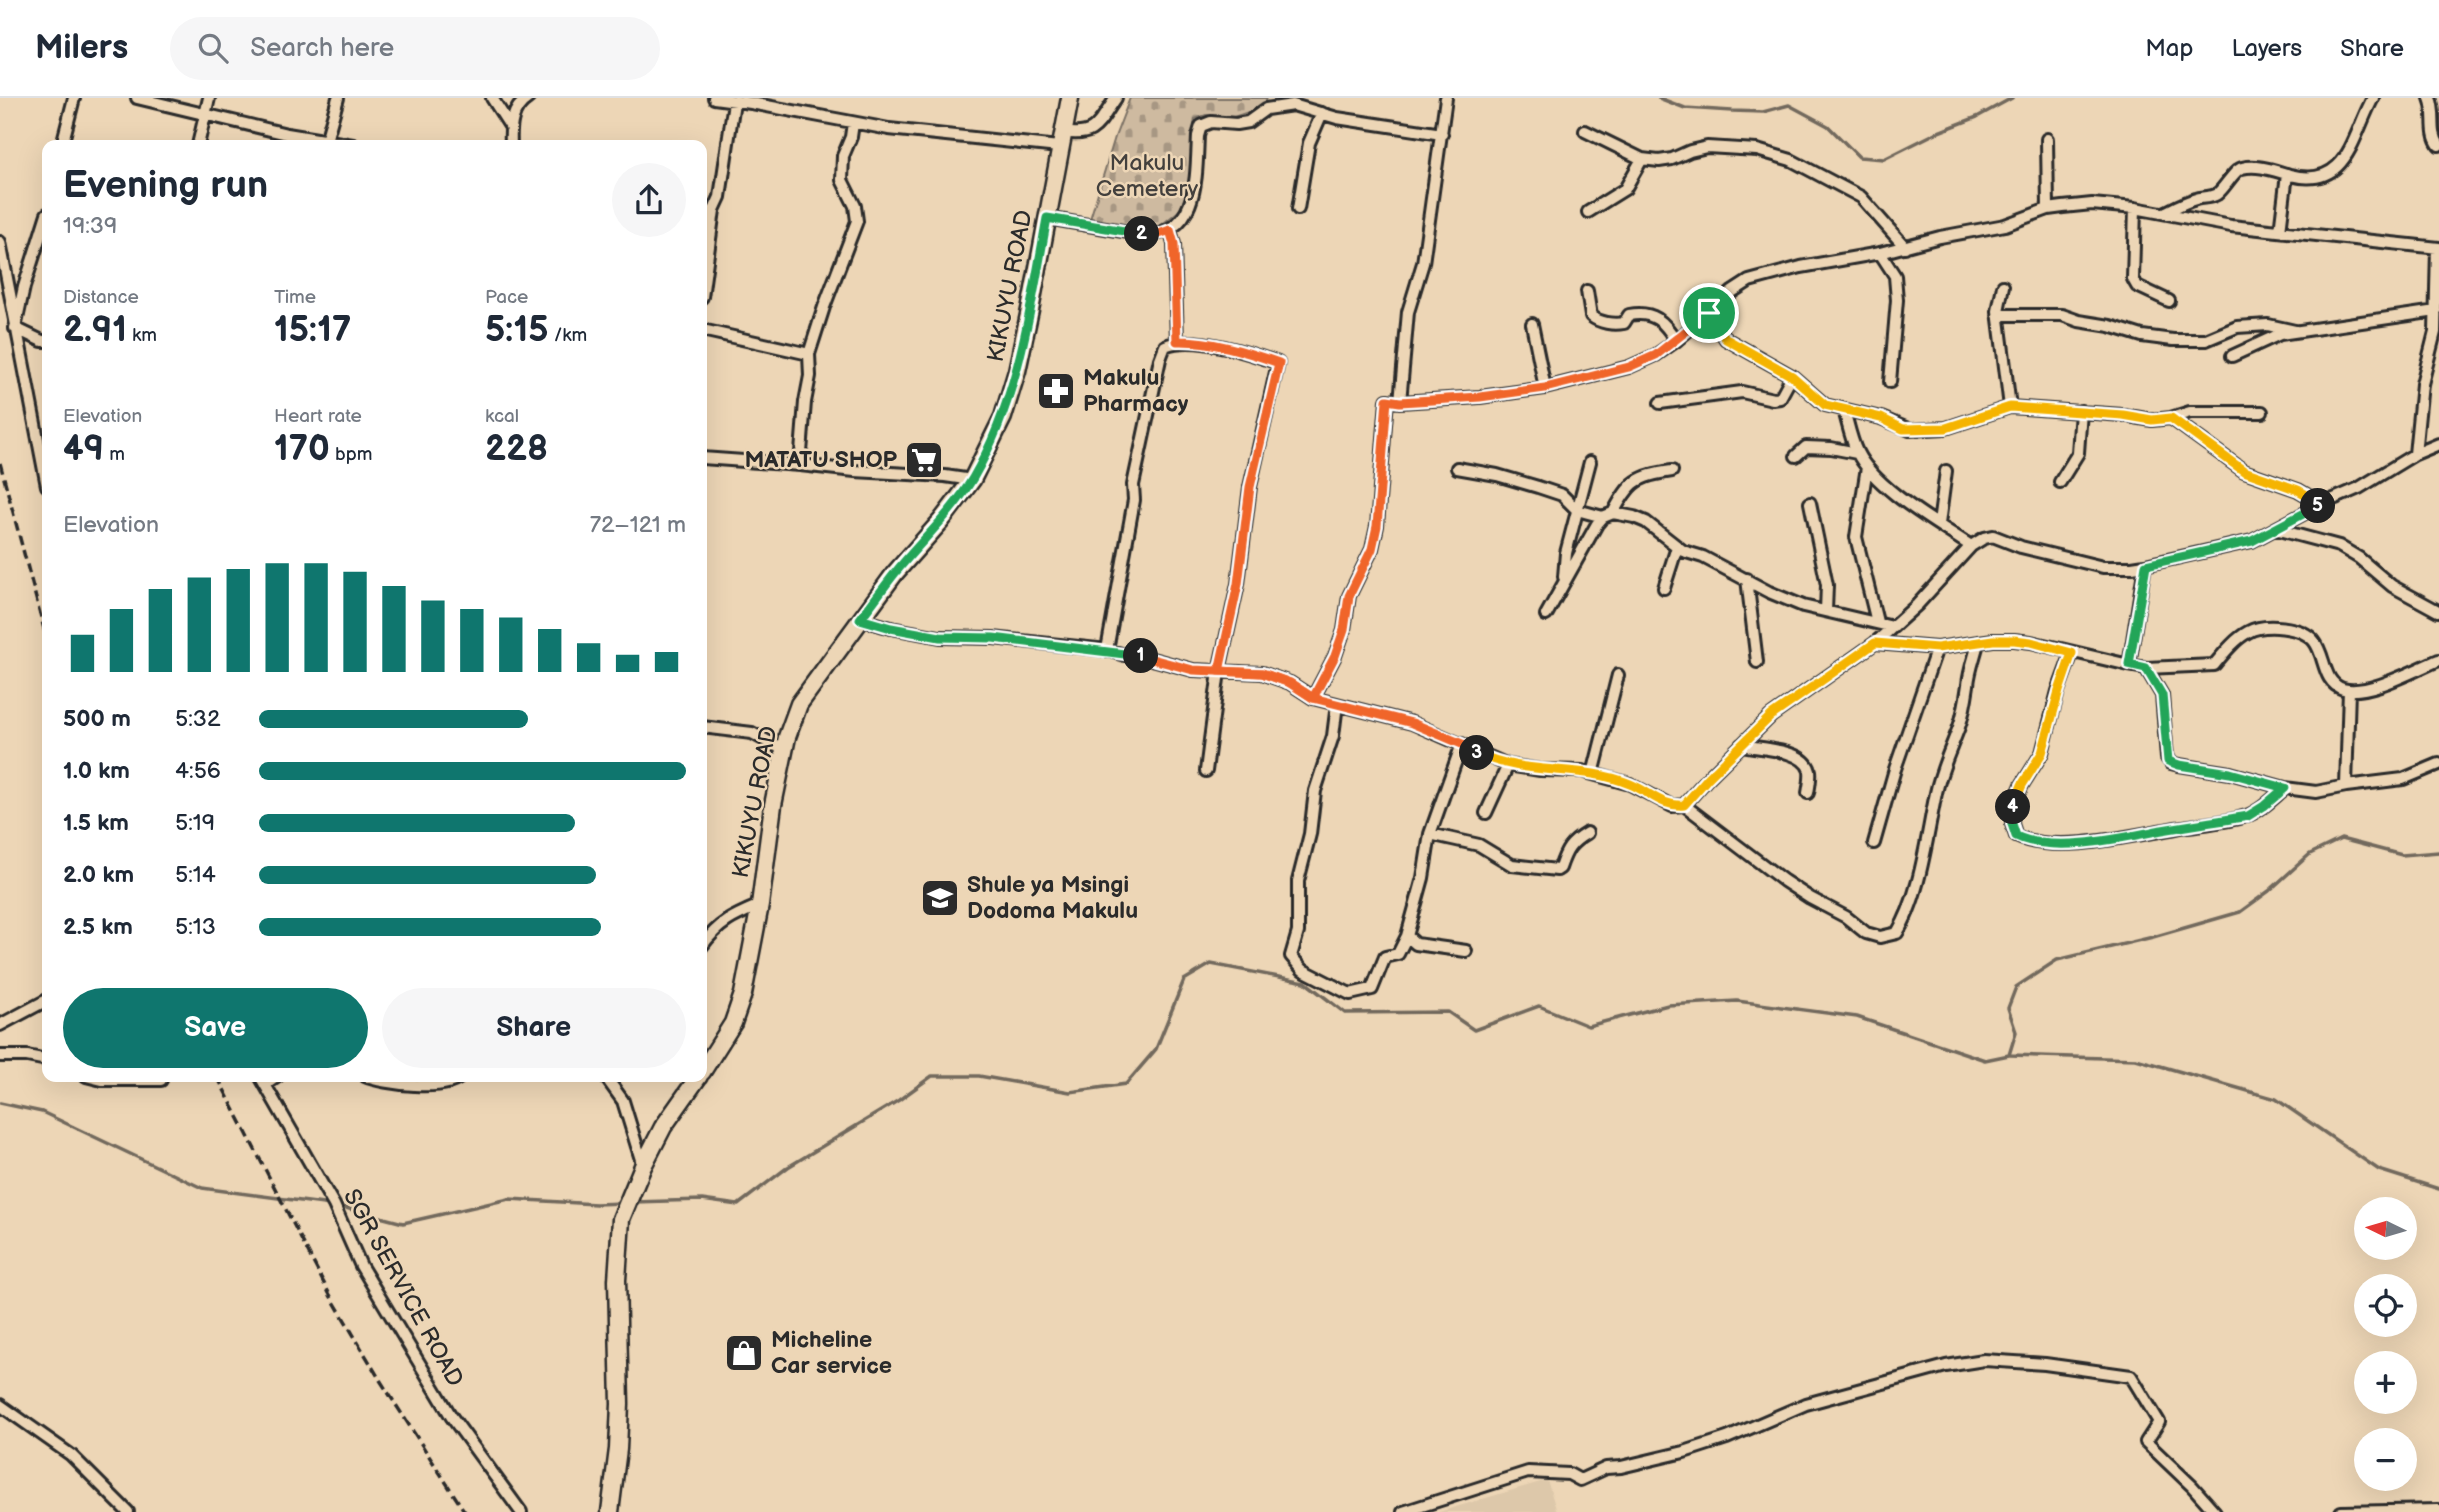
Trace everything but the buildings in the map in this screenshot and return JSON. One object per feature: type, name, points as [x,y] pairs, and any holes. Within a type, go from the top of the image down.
[{"type":"main road","name":"KIKUYU ROAD","points":[[707,1063],[733,1023],[743,994],[760,905],[773,805],[784,750],[799,704],[895,573],[941,521],[972,480],[1003,416],[1017,371],[1070,98]]},
{"type":"main road","name":"KIKUYU ROAD","points":[[610,1512],[619,1426],[617,1280],[621,1219],[663,1127],[694,1082]]},
{"type":"street","points":[[63,140],[74,98]]},
{"type":"street","points":[[137,98],[320,140]]},
{"type":"street","points":[[199,140],[209,98]]},
{"type":"street","points":[[326,140],[338,98]]},
{"type":"street","points":[[492,98],[510,126]]},
{"type":"street","points":[[510,140],[510,126],[514,115],[528,98]]},
{"type":"street","points":[[714,98],[889,129],[1061,139],[1089,133],[1116,98]]},
{"type":"street","points":[[1400,402],[1408,312],[1423,262],[1446,98]]},
{"type":"street","points":[[2166,212],[2217,194],[2236,171],[2243,167],[2264,168],[2307,179],[2320,177],[2343,163],[2373,98]]},
{"type":"street","points":[[2430,98],[2435,111],[2434,136],[2439,145]]},
{"type":"street","points":[[707,261],[714,210],[720,197],[726,162],[734,102]]},
{"type":"street","points":[[1047,218],[1146,235],[1170,230],[1190,207],[1201,126],[1206,123],[1248,122],[1266,109],[1279,106],[1293,105],[1369,124],[1442,135]]},
{"type":"street","points":[[1298,209],[1309,143],[1322,113]]},
{"type":"street","points":[[800,465],[810,376],[809,354],[824,307],[858,221],[855,206],[842,180],[843,156],[851,138],[853,123]]},
{"type":"street","points":[[1585,131],[1642,159],[1672,159],[1707,147],[1757,150],[1791,160],[1861,197],[1905,247]]},
{"type":"street","points":[[286,134],[289,140]]},
{"type":"street","points":[[2047,139],[2048,209]]},
{"type":"street","points":[[1588,212],[1625,189],[1642,159]]},
{"type":"street","points":[[2280,231],[2287,174]]},
{"type":"street","points":[[1313,698],[1335,656],[1344,630],[1349,596],[1372,549],[1377,526],[1387,400],[1400,402],[1480,397],[1545,388],[1629,367],[1656,355],[1749,281],[1801,267],[1880,253],[1940,237],[2005,225],[2048,209],[2092,204],[2135,208],[2231,226],[2438,248],[2435,332],[2422,384],[2415,454]]},
{"type":"street","points":[[2135,208],[2133,279],[2137,286],[2169,301]]},
{"type":"street","points":[[707,214],[714,210]]},
{"type":"street","points":[[15,328],[24,287],[42,230]]},
{"type":"street","points":[[1170,230],[1174,244],[1177,341]]},
{"type":"street","points":[[0,242],[15,328],[42,446]]},
{"type":"street","points":[[1880,253],[1895,276],[1897,300],[1890,382]]},
{"type":"street","points":[[2003,286],[1998,315],[2010,407]]},
{"type":"street","points":[[1587,291],[1591,316],[1597,321],[1620,324],[1624,323],[1629,314],[1642,313],[1665,323],[1675,341]]},
{"type":"street","points":[[2232,356],[2270,338],[2295,331],[2436,311]]},
{"type":"street","points":[[1709,313],[1726,339],[1792,376],[1825,405],[1881,418],[1910,430],[1946,428],[2010,407],[2081,411],[2152,420],[2190,412],[2262,412]]},
{"type":"street","points":[[1998,315],[2062,315],[2142,336],[2173,340],[2206,340],[2237,327],[2268,325],[2295,331]]},
{"type":"street","points":[[1532,324],[1545,388]]},
{"type":"street","points":[[15,328],[42,341]]},
{"type":"street","points":[[707,331],[809,354]]},
{"type":"street","points":[[1107,650],[1133,500],[1132,485],[1165,346],[1177,341],[1190,341],[1252,354],[1279,363],[1250,487],[1238,584],[1219,671],[1206,771]]},
{"type":"street","points":[[1660,403],[1742,392],[1780,398],[1792,376]]},
{"type":"street","points":[[1844,410],[1857,453],[1867,467],[1900,498],[1971,546]]},
{"type":"street","points":[[2060,482],[2078,453],[2081,411]]},
{"type":"street","points":[[2171,418],[2244,471],[2298,490],[2322,504]]},
{"type":"street","points":[[860,619],[940,637],[993,638],[1107,650],[1193,670],[1262,673],[1290,683],[1313,698],[1412,723],[1508,765],[1593,774],[1630,784],[1672,806],[1684,805],[1771,716],[1875,643],[1917,604],[1971,546],[1984,538],[1993,536],[2021,547],[2094,565],[2146,565],[2252,541],[2359,488],[2415,454],[2439,444]]},
{"type":"street","points":[[1796,456],[1806,447],[1857,453]]},
{"type":"street","points":[[707,458],[972,480]]},
{"type":"street","points":[[1564,584],[1566,553],[1590,462]]},
{"type":"street","points":[[1867,467],[1856,537],[1877,622]]},
{"type":"street","points":[[1457,468],[1497,475],[1562,495],[1577,510],[1608,515],[1624,513],[1646,522],[1678,547],[1788,600],[1893,627]]},
{"type":"street","points":[[1546,615],[1608,515],[1633,483],[1646,474],[1672,471]]},
{"type":"street","points":[[1938,524],[1946,471]]},
{"type":"street","points":[[1810,503],[1827,585],[1826,611]]},
{"type":"street","points":[[2275,529],[2339,546],[2359,558],[2392,586],[2438,611]]},
{"type":"street","points":[[1664,588],[1678,547]]},
{"type":"street","points":[[2129,664],[2146,565]]},
{"type":"street","points":[[1747,579],[1756,662]]},
{"type":"street","points":[[1875,643],[1937,648],[1993,640],[2031,642],[2146,668],[2214,665],[2230,646],[2250,630],[2289,627],[2314,640],[2327,675],[2333,683],[2349,690],[2366,690],[2439,660]]},
{"type":"street","points":[[1684,805],[1784,881],[1846,917],[1866,933],[1880,937],[1897,933],[1907,917],[1932,824],[1936,793],[1968,695],[1967,686],[1978,643]]},
{"type":"street","points":[[1874,843],[1895,769],[1937,648]]},
{"type":"street","points":[[2072,653],[2042,753],[2022,785],[2013,806],[2012,824],[2016,836],[2039,843],[2105,841],[2223,821],[2248,816],[2285,788]]},
{"type":"street","points":[[2146,668],[2162,695],[2168,761],[2179,765],[2316,792],[2403,779],[2439,764]]},
{"type":"street","points":[[1593,774],[1618,675]]},
{"type":"street","points":[[2346,786],[2349,690]]},
{"type":"street","points":[[1337,704],[1333,736],[1315,791],[1310,835],[1298,881],[1298,932],[1291,956],[1303,970],[1350,994],[1371,989],[1385,957],[1398,954],[1407,936],[1423,878],[1430,834],[1462,744]]},
{"type":"street","points":[[707,728],[752,733],[784,750]]},
{"type":"street","points":[[1741,745],[1793,754],[1806,762],[1811,773],[1808,793]]},
{"type":"street","points":[[1486,813],[1508,765]]},
{"type":"street","points":[[1430,834],[1479,845],[1511,865],[1557,870],[1564,852],[1572,842],[1587,833]]},
{"type":"street","points":[[707,940],[728,919],[760,905]]},
{"type":"street","points":[[1407,936],[1416,944],[1466,951]]},
{"type":"street","points":[[0,1025],[42,1003]]},
{"type":"street","points":[[0,1056],[42,1059]]},
{"type":"street","name":"SGR SERVICE ROAD","points":[[263,1082],[334,1205],[362,1266],[444,1405],[521,1512]]},
{"type":"street","points":[[390,1082],[436,1085],[453,1082]]},
{"type":"street","points":[[609,1082],[623,1101],[643,1166]]},
{"type":"street","points":[[1403,1512],[1528,1472],[1569,1474],[1580,1480],[1606,1468],[1646,1462],[1727,1438],[1806,1405],[1912,1374],[1984,1360],[2045,1364],[2131,1376],[2159,1422],[2147,1442],[2215,1512]]},
{"type":"street","points":[[0,1405],[71,1455],[128,1512]]},
{"type":"street","points":[[2341,1512],[2439,1510]]},
{"type":"shaded area","points":[[1547,1480],[1557,1512],[1439,1512]]},
{"type":"green space","name":"Makulu Cemetery","points":[[1130,98],[1267,98],[1263,107],[1231,118],[1206,115],[1195,119],[1190,182],[1180,210],[1155,230],[1118,227],[1090,219]]},
{"type":"waterway","points":[[1659,98],[1685,108],[1732,111],[1763,112],[1789,105],[1828,126],[1859,157],[1884,159],[2012,98]]},
{"type":"waterway","points":[[634,1202],[702,1200],[738,1205],[788,1167],[899,1100],[932,1076],[979,1076],[1070,1092],[1126,1084],[1156,1049],[1184,980],[1211,964],[1305,982],[1345,1013],[1448,1012],[1474,1030],[1539,1006],[1588,1026],[1668,1005],[1737,1001],[1857,1017],[1985,1060],[2009,1055],[2016,1032],[2008,1008],[2016,987],[2057,960],[2153,937],[2240,912],[2269,891],[2310,854],[2341,839],[2402,855],[2439,852]]},
{"type":"waterway","points":[[2010,1055],[2136,1059],[2276,1099],[2379,1170],[2439,1189]]},
{"type":"waterway","points":[[0,1103],[42,1112],[202,1188],[331,1205]]},
{"type":"waterway","points":[[338,1206],[403,1223],[509,1199],[623,1203]]},
{"type":"railway","points":[[0,463],[42,621]]},
{"type":"railway","points":[[220,1082],[330,1295],[380,1380],[465,1512]]},
{"type":"place","name":"Makulu Pharmacy","points":[[1056,391]]},
{"type":"place","name":"MATATU SHOP","points":[[924,460]]},
{"type":"place","name":"Shule ya Msingi Dodoma Makulu","points":[[940,898]]},
{"type":"place","name":"Micheline Car service","points":[[744,1353]]},
{"type":"route","points":[[1709,313],[1656,355],[1629,367],[1545,388],[1480,397],[1400,402],[1387,400],[1377,526],[1372,549],[1349,596],[1344,630],[1335,656],[1313,698],[1290,683],[1262,673],[1193,670],[1107,650],[993,638],[940,637],[860,619],[895,573],[941,521],[972,480],[985,455],[1003,416],[1017,371],[1047,218],[1146,235],[1170,230],[1174,244],[1177,341],[1190,341],[1252,354],[1279,363],[1250,487],[1238,584],[1219,671],[1262,673],[1290,683],[1313,698],[1412,723],[1508,765],[1540,770],[1582,771],[1630,784],[1672,806],[1684,805],[1691,799],[1708,778],[1771,716],[1875,643],[1937,648],[1993,640],[2014,640],[2072,653],[2042,753],[2022,785],[2013,806],[2012,824],[2016,836],[2039,843],[2105,841],[2134,837],[2248,816],[2285,788],[2230,773],[2168,761],[2162,695],[2146,668],[2129,664],[2146,565],[2252,541],[2322,504],[2298,490],[2244,471],[2171,418],[2152,420],[2081,411],[2010,407],[1946,428],[1910,430],[1881,418],[1825,405],[1792,376],[1726,339],[1709,313]]}]
